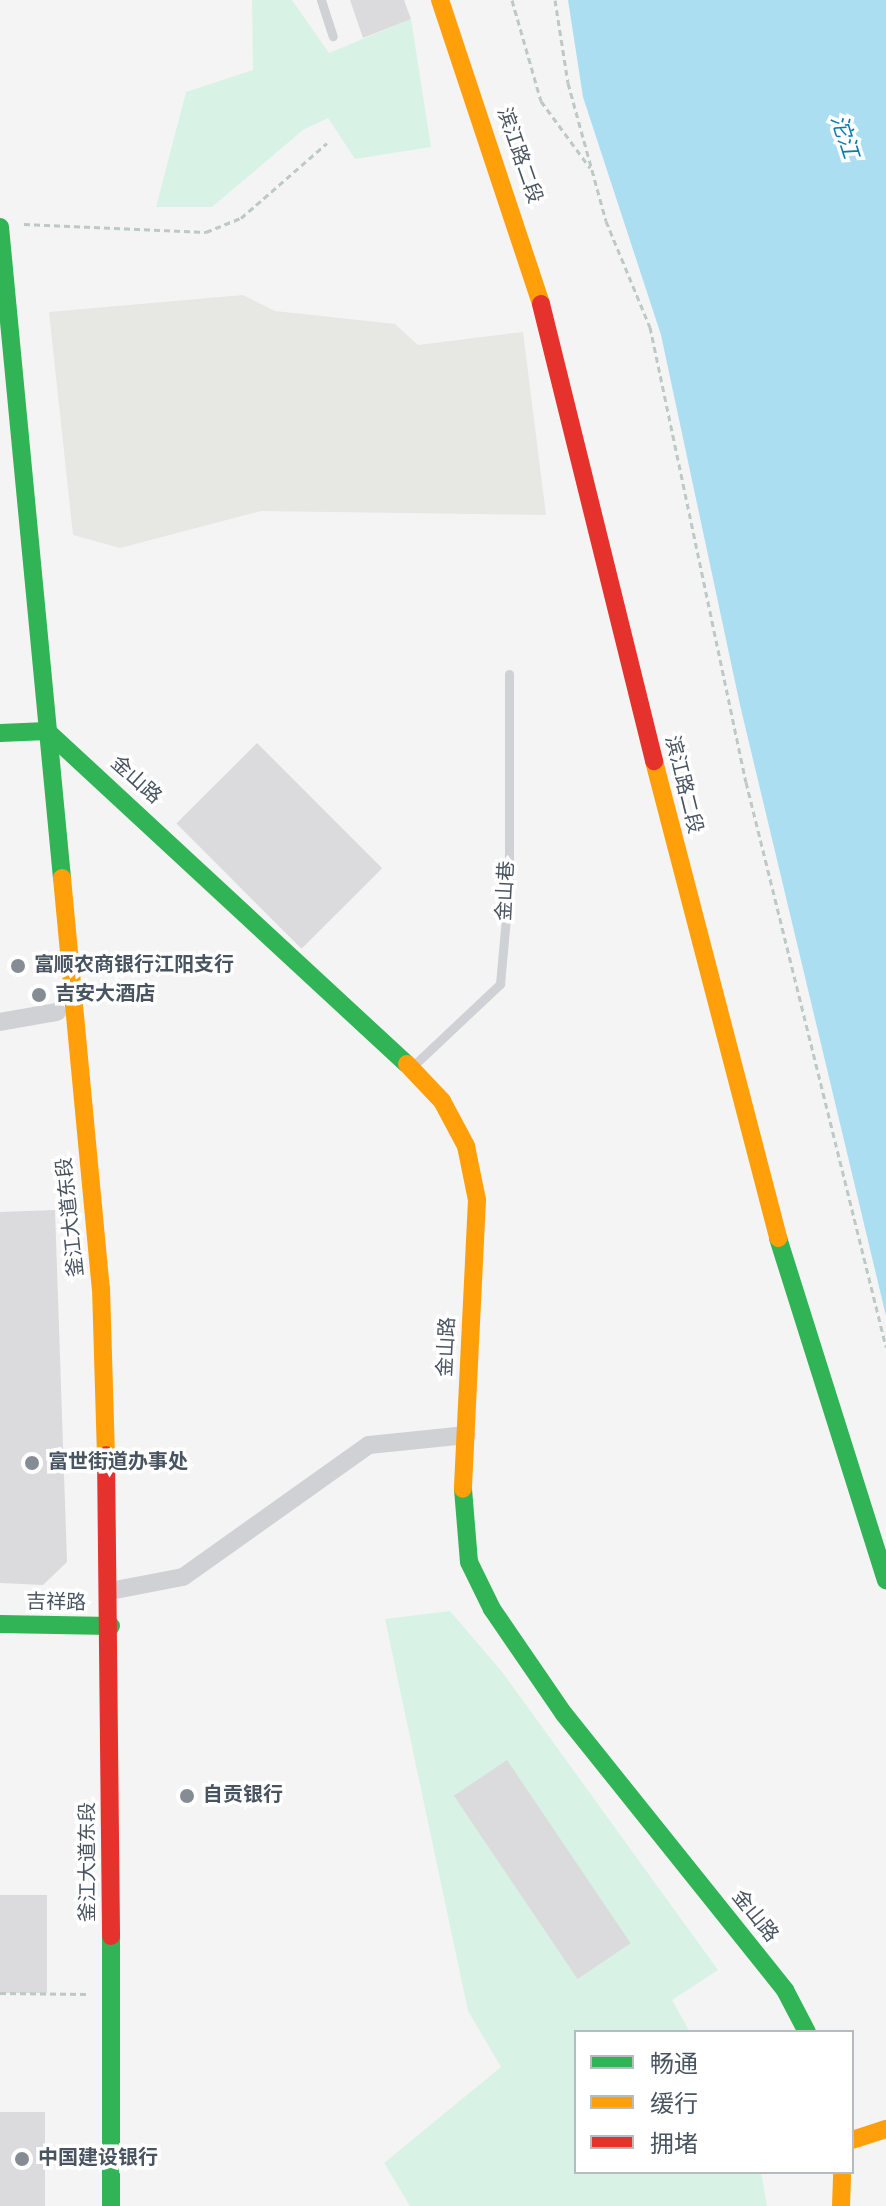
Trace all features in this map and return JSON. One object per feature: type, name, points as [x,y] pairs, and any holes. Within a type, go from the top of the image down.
[{"type":"main road","name":"滨江路二段","points":[[440,0],[529,257],[750,1150],[886,1580]]},
{"type":"main road","name":"釜江大道东段","points":[[8,225],[57,1012],[84,1290],[102,1626],[111,2206]]},
{"type":"main road","name":"釜江大道东段","points":[[0,409],[101,1288],[110,1591],[102,1626],[93,1994],[92,2206]]},
{"type":"main road","points":[[0,733],[38,732]]},
{"type":"main road","name":"金山路","points":[[38,732],[411,1068],[442,1101],[466,1146],[477,1200],[462,1515],[469,1562],[492,1609],[564,1714],[785,1990],[806,2030]]},
{"type":"main road","name":"吉祥路","points":[[0,1624],[102,1626]]},
{"type":"main road","points":[[854,2139],[886,2129]]},
{"type":"main road","points":[[841,2206],[842,2174]]},
{"type":"street","points":[[0,1022],[57,1012]]},
{"type":"street","points":[[110,1591],[183,1577],[369,1445],[466,1435]]},
{"type":"lane","points":[[321,0],[333,36]]},
{"type":"lane","name":"金山巷","points":[[411,1068],[500,984],[509,886],[509,674]]},
{"type":"path","points":[[512,0],[541,101],[592,169]]},
{"type":"path","points":[[555,0],[592,169],[650,327],[746,782],[886,1347]]},
{"type":"path","points":[[8,225],[206,232],[241,218],[327,143]]},
{"type":"path","points":[[0,1993],[93,1994]]},
{"type":"shaded area","points":[[243,295],[275,311],[395,324],[418,345],[523,332],[546,515],[261,511],[120,548],[73,535],[49,312]]},
{"type":"green space","points":[[252,0],[292,0],[329,53],[411,19],[431,147],[355,159],[328,118],[303,130],[212,207],[156,207],[186,92],[253,70]]},
{"type":"green space","points":[[450,1611],[503,1673],[718,1970],[672,2000],[689,2030],[574,2030],[574,2174],[761,2174],[767,2206],[410,2206],[384,2163],[501,2067],[468,2011],[385,1619]]},
{"type":"water","name":"沱江","points":[[568,0],[886,0],[886,1316],[740,705],[661,335],[583,97]]},
{"type":"building","points":[[350,0],[404,0],[411,19],[363,38]]},
{"type":"building","points":[[257,743],[382,868],[302,949],[176,824]]},
{"type":"building","name":"富世街道办事处","points":[[55,1210],[67,1562],[43,1585],[0,1583],[0,1212]]},
{"type":"building","points":[[507,1760],[631,1943],[578,1979],[454,1796]]},
{"type":"building","points":[[0,1895],[47,1895],[47,1993],[0,1993]]},
{"type":"building","name":"中国建设银行","points":[[0,2112],[45,2112],[45,2206],[0,2206]]},
{"type":"traffic: fast","points":[[0,227],[62,878]]},
{"type":"traffic: fast","points":[[0,733],[47,731],[407,1064]]},
{"type":"traffic: fast","points":[[778,1238],[886,1580]]},
{"type":"traffic: fast","points":[[463,1489],[469,1562],[492,1609],[564,1714],[785,1990],[806,2030]]},
{"type":"traffic: fast","points":[[0,1624],[111,1626]]},
{"type":"traffic: fast","points":[[111,1936],[111,2206]]},
{"type":"traffic: slow","points":[[440,0],[541,304]]},
{"type":"traffic: slow","points":[[654,761],[778,1238]]},
{"type":"traffic: slow","points":[[62,878],[101,1288],[106,1455]]},
{"type":"traffic: slow","points":[[407,1064],[442,1101],[466,1146],[477,1200],[463,1489]]},
{"type":"traffic: slow","points":[[854,2139],[886,2129]]},
{"type":"traffic: slow","points":[[841,2206],[842,2174]]},
{"type":"traffic: jam","points":[[541,304],[654,761]]},
{"type":"traffic: jam","points":[[106,1455],[111,1936]]},
{"type":"place","name":"富顺农商银行江阳支行","points":[[18,966]]},
{"type":"place","name":"吉安大酒店","points":[[39,995]]},
{"type":"place","name":"富世街道办事处","points":[[32,1463]]},
{"type":"place","name":"自贡银行","points":[[187,1796]]},
{"type":"place","name":"中国建设银行","points":[[22,2159]]}]
